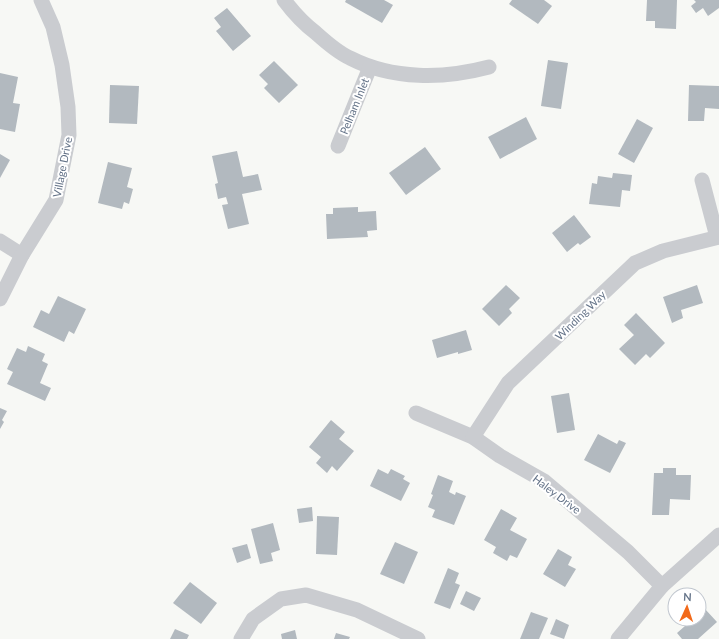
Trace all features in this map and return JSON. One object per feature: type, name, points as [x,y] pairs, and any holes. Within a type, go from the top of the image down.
[{"type":"street","name":"Village Drive","points":[[0,299],[22,255],[56,200],[69,135],[68,107],[62,65],[53,27],[41,0]]},
{"type":"street","points":[[284,0],[306,25],[330,46],[350,58],[370,66],[392,73],[425,75],[448,75],[471,72],[490,67]]},
{"type":"street","name":"Pelham Inlet","points":[[338,146],[370,66]]},
{"type":"street","name":"Winding Way","points":[[473,437],[508,383],[635,263],[663,251],[718,237],[702,180]]},
{"type":"street","points":[[0,241],[22,255]]},
{"type":"street","name":"Haley Drive","points":[[416,414],[473,437],[500,456],[544,481],[628,552],[662,586]]},
{"type":"street","points":[[618,639],[662,586],[719,535]]},
{"type":"street","points":[[241,639],[253,619],[281,600],[306,595],[357,610],[418,639]]},
{"type":"building","points":[[346,0],[384,0],[393,5],[382,23],[345,2]]},
{"type":"building","points":[[512,0],[544,0],[552,6],[538,24],[509,4]]},
{"type":"building","points":[[647,0],[677,0],[676,29],[655,28],[655,21],[646,21]]},
{"type":"building","points":[[694,0],[719,0],[719,8],[708,16],[703,8],[696,13],[691,6],[696,2]]},
{"type":"building","points":[[227,8],[251,36],[233,51],[216,31],[221,27],[214,18]]},
{"type":"building","points":[[548,60],[568,63],[561,109],[541,106]]},
{"type":"building","points":[[274,61],[298,85],[279,103],[264,88],[268,84],[259,75]]},
{"type":"building","points":[[0,73],[18,77],[13,103],[20,104],[15,132],[0,129]]},
{"type":"building","points":[[110,85],[139,86],[137,124],[109,123]]},
{"type":"building","points":[[689,85],[719,86],[719,109],[705,108],[704,121],[688,121]]},
{"type":"building","points":[[526,117],[537,139],[500,159],[488,137]]},
{"type":"building","points":[[637,119],[653,128],[634,163],[618,154]]},
{"type":"building","points":[[425,147],[441,169],[406,195],[389,173]]},
{"type":"building","points":[[237,151],[243,177],[258,174],[262,190],[242,194],[249,224],[228,229],[222,205],[228,204],[226,197],[218,199],[215,184],[218,183],[212,156]]},
{"type":"building","points":[[0,154],[10,160],[0,178]]},
{"type":"building","points":[[108,162],[132,168],[127,187],[133,189],[129,204],[124,202],[122,209],[98,203]]},
{"type":"building","points":[[613,173],[632,175],[630,191],[622,190],[620,207],[589,204],[592,183],[597,184],[598,176],[612,178]]},
{"type":"building","points":[[358,207],[358,212],[376,211],[377,230],[367,231],[368,237],[327,239],[326,214],[333,214],[333,208]]},
{"type":"building","points":[[574,215],[591,237],[580,245],[578,243],[567,252],[552,233]]},
{"type":"building","points":[[506,285],[520,298],[509,309],[512,313],[499,326],[482,309]]},
{"type":"building","points":[[697,285],[703,303],[681,310],[683,318],[672,323],[663,297]]},
{"type":"building","points":[[58,296],[86,309],[74,334],[69,331],[64,342],[33,327],[41,310],[49,314]]},
{"type":"building","points":[[636,313],[665,343],[650,358],[646,354],[635,365],[619,349],[634,335],[624,325]]},
{"type":"building","points":[[466,330],[472,350],[437,358],[432,340]]},
{"type":"building","points":[[28,346],[45,354],[42,361],[48,364],[40,383],[51,388],[45,401],[7,384],[13,372],[7,369],[17,348],[26,352]]},
{"type":"building","points":[[569,393],[575,430],[557,433],[551,396]]},
{"type":"building","points":[[0,408],[7,411],[2,420],[4,422],[0,429]]},
{"type":"building","points":[[331,420],[345,432],[339,439],[354,451],[337,471],[332,466],[327,473],[316,463],[321,457],[309,447]]},
{"type":"building","points":[[598,434],[617,444],[619,440],[626,443],[610,473],[584,460]]},
{"type":"building","points":[[663,468],[676,468],[676,475],[691,475],[690,500],[670,499],[669,515],[652,515],[654,473],[663,473]]},
{"type":"building","points":[[378,469],[388,474],[391,469],[405,476],[403,479],[410,483],[401,501],[370,486]]},
{"type":"building","points":[[438,475],[453,481],[449,492],[455,495],[456,492],[466,496],[454,525],[432,517],[435,510],[428,507]]},
{"type":"building","points":[[312,507],[313,521],[299,523],[297,509]]},
{"type":"building","points":[[501,509],[517,518],[510,530],[527,539],[517,558],[510,555],[507,561],[493,553],[496,547],[484,540]]},
{"type":"building","points":[[317,516],[339,517],[337,555],[316,554]]},
{"type":"building","points":[[273,523],[280,550],[271,553],[273,561],[260,564],[251,529]]},
{"type":"building","points":[[395,542],[418,552],[404,584],[380,574]]},
{"type":"building","points":[[247,544],[251,558],[237,563],[232,548]]},
{"type":"building","points":[[558,549],[572,557],[568,565],[576,569],[565,587],[543,574]]},
{"type":"building","points":[[448,568],[459,573],[455,583],[460,585],[450,609],[434,603]]},
{"type":"building","points":[[190,582],[217,603],[201,624],[173,603]]},
{"type":"building","points":[[466,591],[481,598],[474,611],[460,604]]},
{"type":"building","points":[[707,611],[717,622],[698,639],[682,639],[677,633],[684,627],[707,627]]},
{"type":"building","points":[[531,612],[548,618],[539,639],[520,639]]},
{"type":"building","points":[[556,619],[569,625],[564,639],[550,634]]},
{"type":"building","points":[[175,629],[189,635],[187,639],[170,639]]},
{"type":"building","points":[[295,630],[297,639],[282,639],[281,634]]},
{"type":"building","points":[[336,633],[350,637],[349,639],[334,639]]}]
